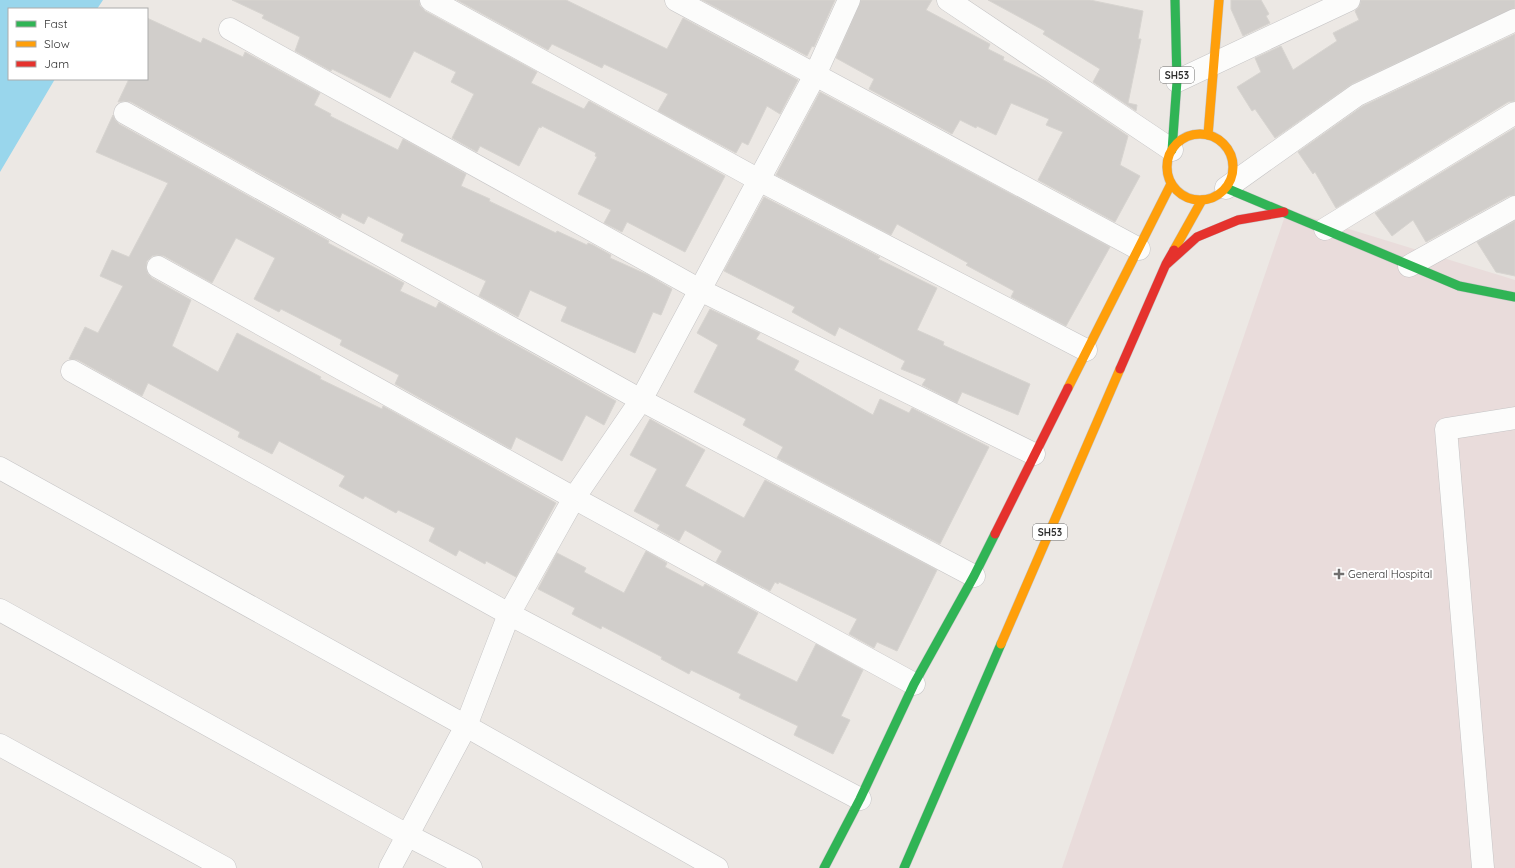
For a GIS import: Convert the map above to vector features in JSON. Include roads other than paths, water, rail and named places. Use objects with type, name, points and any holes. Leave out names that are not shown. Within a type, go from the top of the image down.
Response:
[{"type":"main road","name":"SH53","points":[[1172,150],[1177,81],[1175,0]]},
{"type":"main road","points":[[1208,135],[1219,0]]},
{"type":"main road","points":[[1196,134],[1208,135],[1218,139],[1226,146],[1231,156],[1233,167],[1231,178],[1226,188],[1218,195],[1202,200],[1187,198],[1178,192],[1171,184],[1167,173],[1167,162],[1172,150],[1186,137],[1196,134]]},
{"type":"main road","points":[[824,868],[860,799],[914,684],[974,576],[1086,350],[1171,184]]},
{"type":"main road","points":[[1226,188],[1459,286],[1515,297]]},
{"type":"main road","name":"SH53","points":[[904,868],[1166,264],[1202,200]]},
{"type":"main road","points":[[1166,264],[1197,237],[1238,220],[1284,212]]},
{"type":"street","points":[[430,0],[759,180],[1086,350]]},
{"type":"street","points":[[676,0],[1139,249]]},
{"type":"street","points":[[390,868],[466,726],[509,614],[574,498],[641,400],[815,75],[849,0]]},
{"type":"street","points":[[948,0],[1172,150]]},
{"type":"street","points":[[1177,81],[1349,0]]},
{"type":"street","points":[[1226,188],[1357,96],[1515,20]]},
{"type":"street","points":[[230,29],[700,290],[1034,454]]},
{"type":"street","points":[[125,113],[641,400],[974,576]]},
{"type":"street","points":[[1325,229],[1515,113]]},
{"type":"street","points":[[1410,266],[1515,207]]},
{"type":"street","points":[[158,267],[574,498],[914,684]]},
{"type":"street","points":[[72,371],[509,614],[860,799]]},
{"type":"street","points":[[1483,868],[1446,429],[1515,418]]},
{"type":"street","points":[[0,468],[466,726],[717,868]]},
{"type":"street","points":[[0,610],[407,835],[471,868]]},
{"type":"street","points":[[0,746],[225,868]]},
{"type":"water","points":[[0,0],[103,0],[98,8],[8,8],[8,80],[54,80],[0,172]]},
{"type":"place","name":"General Hospital","points":[[1339,574]]}]
